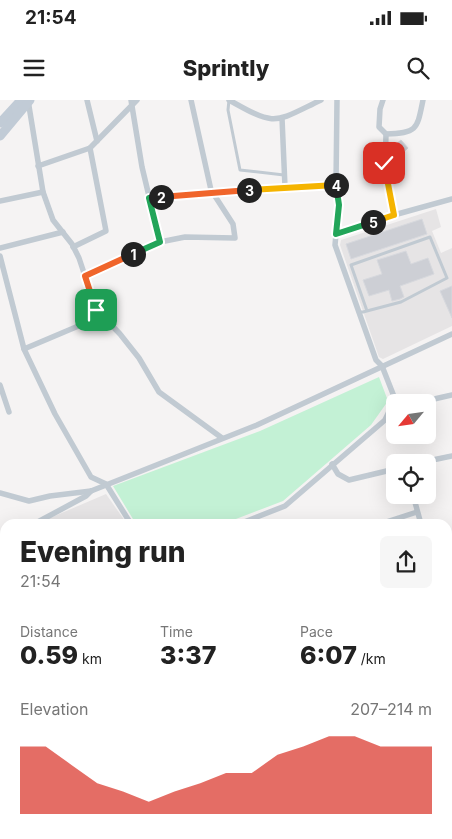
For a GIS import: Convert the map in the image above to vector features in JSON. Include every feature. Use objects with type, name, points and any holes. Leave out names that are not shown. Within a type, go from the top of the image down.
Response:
[{"type":"street","points":[[1,120],[27,100]]},
{"type":"street","points":[[0,136],[27,100]]},
{"type":"street","points":[[27,100],[43,192],[53,220],[73,246],[96,310],[120,334],[139,358],[159,392],[222,438]]},
{"type":"street","points":[[87,100],[97,141]]},
{"type":"street","points":[[85,276],[160,242],[185,237],[235,238],[233,224],[213,192],[192,100]]},
{"type":"street","points":[[229,100],[260,118],[271,120],[282,118],[321,100]]},
{"type":"street","points":[[337,100],[336,183],[339,205],[335,245],[376,360],[382,366],[393,394]]},
{"type":"street","points":[[383,100],[380,109],[379,127],[381,132],[386,134],[404,134],[414,129],[420,120],[423,100]]},
{"type":"street","points":[[38,166],[90,148],[134,102]]},
{"type":"street","points":[[134,102],[149,198],[160,242]]},
{"type":"street","points":[[282,118],[285,187]]},
{"type":"street","points":[[386,134],[384,163],[394,215]]},
{"type":"street","points":[[73,246],[106,231],[90,148]]},
{"type":"street","points":[[149,198],[336,183]]},
{"type":"street","points":[[0,201],[43,192]]},
{"type":"street","points":[[336,234],[452,199]]},
{"type":"street","points":[[0,248],[62,232]]},
{"type":"street","points":[[0,256],[24,349],[55,414],[91,477],[106,484],[128,519]]},
{"type":"street","points":[[24,349],[102,316]]},
{"type":"street","points":[[0,493],[29,501],[50,496],[91,491],[257,424],[452,334]]},
{"type":"street","points":[[0,385],[9,412]]},
{"type":"street","points":[[436,399],[452,395]]},
{"type":"street","points":[[252,519],[285,506],[386,419]]},
{"type":"street","points":[[436,459],[452,456]]},
{"type":"street","points":[[332,464],[338,474],[349,480],[386,471]]},
{"type":"street","points":[[42,519],[86,496],[91,491]]},
{"type":"street","points":[[415,504],[419,519]]},
{"type":"street","points":[[395,519],[417,512]]},
{"type":"lane","points":[[229,100],[228,110],[240,170],[285,175]]},
{"type":"lane","points":[[359,312],[368,311],[401,302],[447,278],[430,237],[351,265],[368,311]]},
{"type":"shaded area","points":[[436,209],[441,227],[432,231],[441,253],[452,248],[452,326],[383,359],[379,357],[340,245],[341,240]]},
{"type":"shaded area","points":[[106,494],[124,519],[49,519]]},
{"type":"green space","points":[[379,377],[386,396],[386,404],[371,425],[283,501],[236,519],[133,519],[113,486],[260,431]]},
{"type":"building","points":[[401,140],[408,148],[397,158],[390,149]]},
{"type":"building","points":[[422,219],[427,234],[351,259],[346,244]]},
{"type":"building","points":[[406,251],[411,264],[428,258],[434,274],[400,286],[404,297],[400,299],[392,301],[389,290],[369,296],[363,280],[382,274],[377,260]]},
{"type":"building","points":[[452,286],[452,318],[440,291]]},
{"type":"route","points":[[96,310],[85,276],[160,242],[149,198],[336,183],[339,205],[336,234],[394,215],[384,163]]}]
